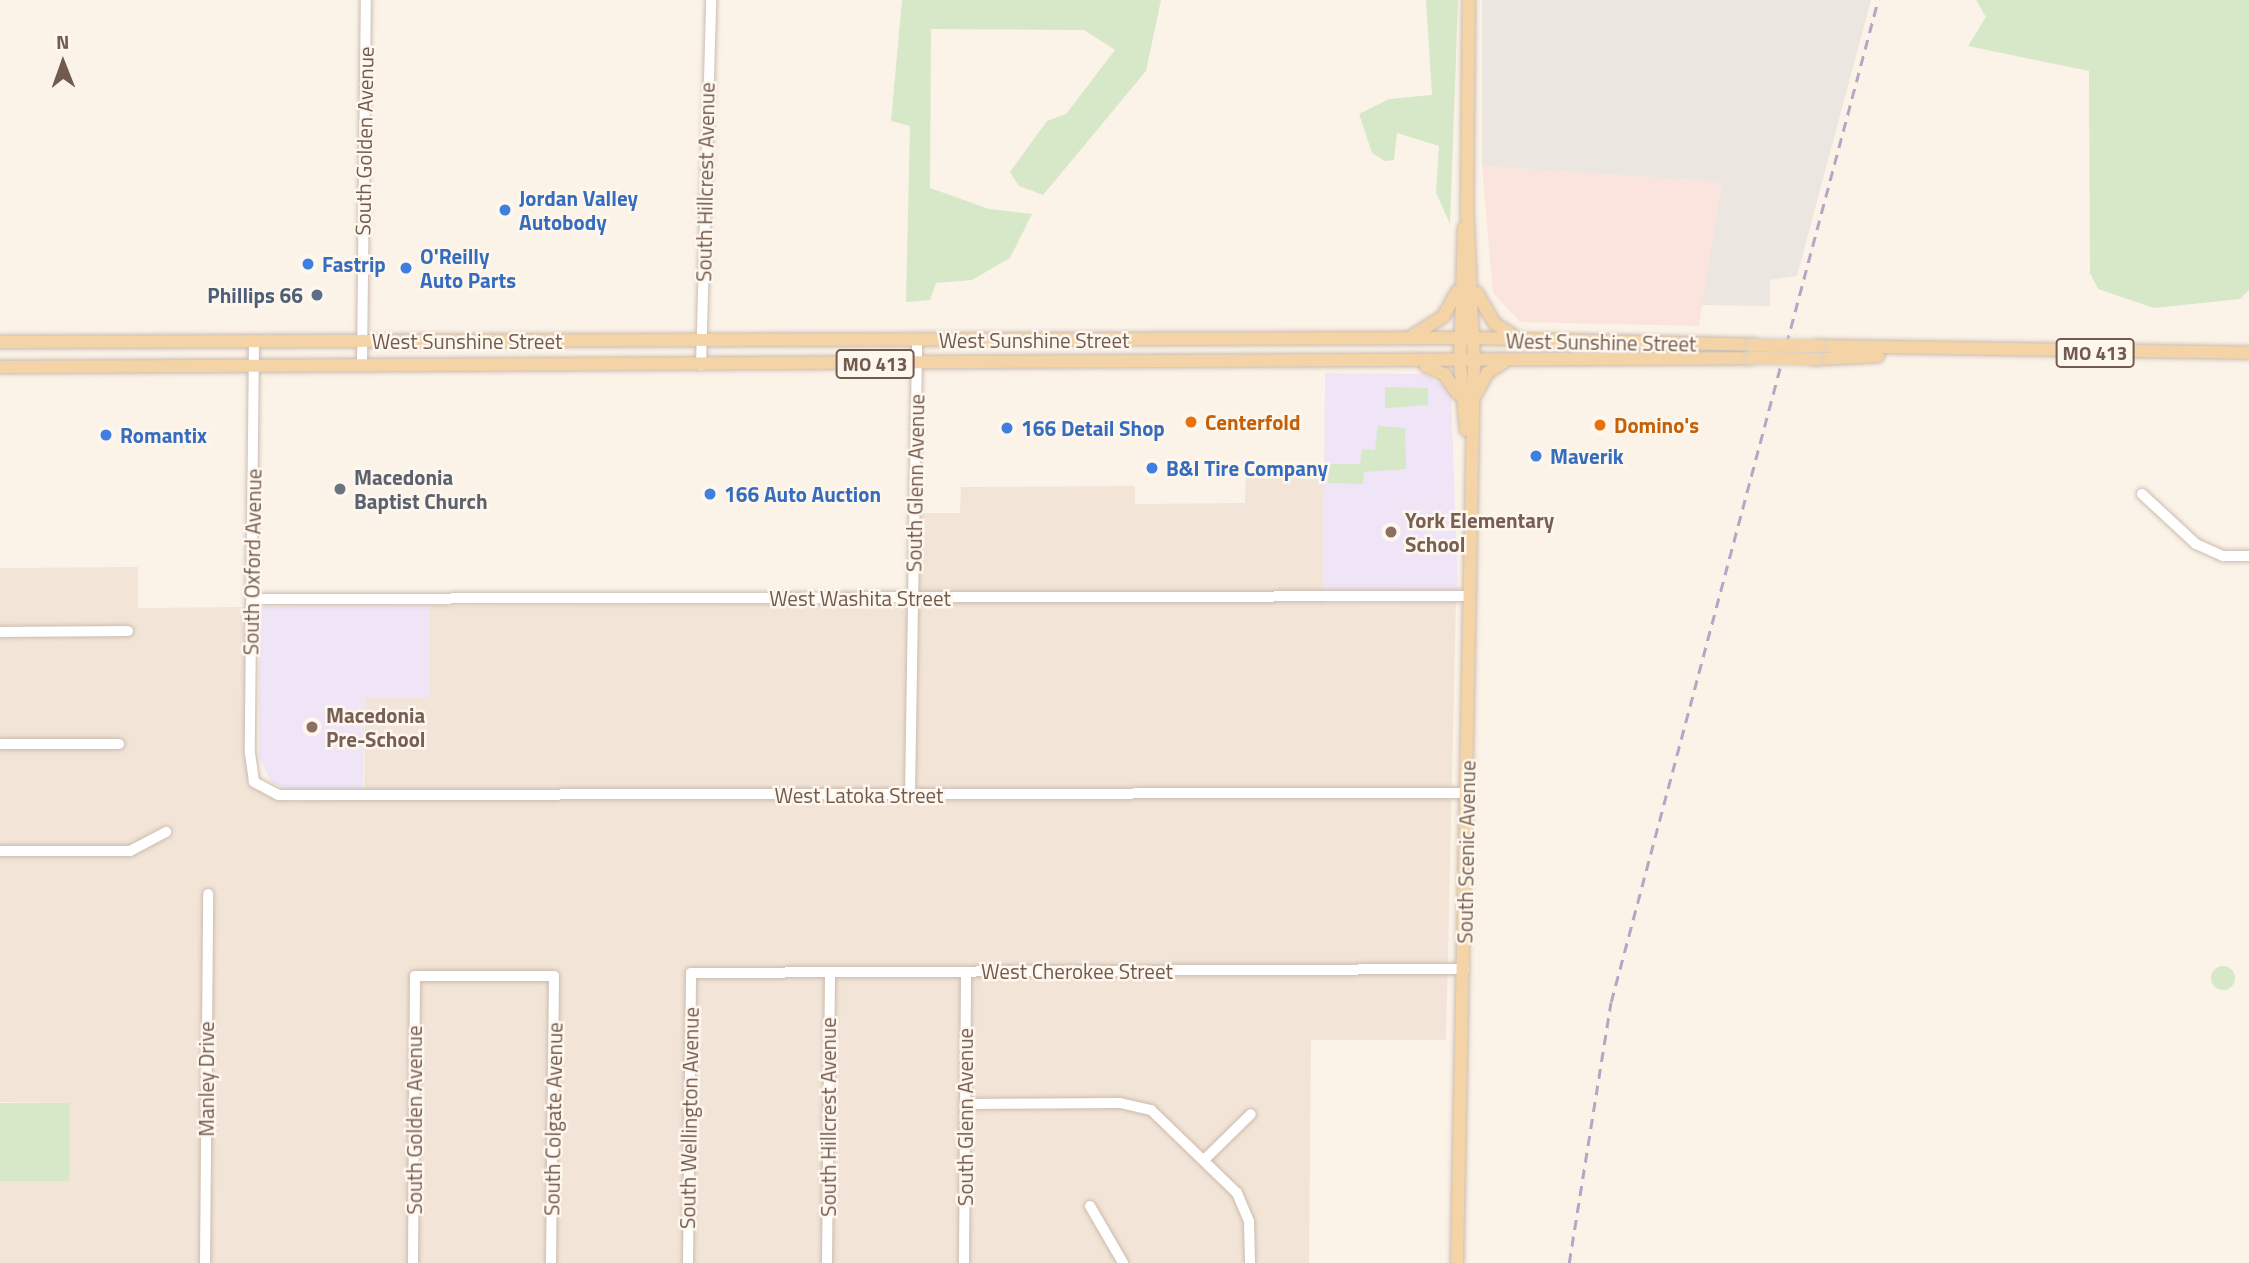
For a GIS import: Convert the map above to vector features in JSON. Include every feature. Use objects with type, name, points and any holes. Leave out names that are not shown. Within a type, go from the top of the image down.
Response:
[{"type":"main road","name":"South Scenic Avenue","points":[[1457,1263],[1469,596],[1469,440],[1467,401],[1460,363],[1460,339],[1467,282],[1469,0]]},
{"type":"main road","name":"South Scenic Avenue","points":[[1467,282],[1474,338],[1474,363],[1467,401]]},
{"type":"main road","points":[[1400,339],[1443,317],[1467,282],[1494,323],[1520,340]]},
{"type":"main road","name":"West Sunshine Street","points":[[0,342],[1474,338],[1752,352]]},
{"type":"main road","name":"West Sunshine Street","points":[[0,367],[1474,363],[1752,352],[2249,353]]},
{"type":"main road","points":[[1415,363],[1444,374],[1467,401],[1491,369],[1509,361]]},
{"type":"street","name":"South Golden Avenue","points":[[362,366],[366,0]]},
{"type":"street","name":"South Hillcrest Avenue","points":[[701,365],[711,0]]},
{"type":"street","name":"South Glenn Avenue","points":[[910,795],[917,340]]},
{"type":"street","name":"South Oxford Avenue","points":[[254,341],[251,599],[254,782]]},
{"type":"street","points":[[2143,494],[2196,544],[2223,555],[2249,556]]},
{"type":"street","name":"West Washita Street","points":[[251,599],[1469,596]]},
{"type":"street","points":[[0,632],[128,631]]},
{"type":"street","points":[[0,744],[119,744]]},
{"type":"street","name":"West Latoka Street","points":[[254,782],[278,795],[1467,793]]},
{"type":"street","points":[[0,851],[130,851],[166,832]]},
{"type":"street","name":"Manley Drive","points":[[205,1263],[208,894]]},
{"type":"street","name":"West Cherokee Street","points":[[691,973],[1464,969]]},
{"type":"street","name":"South Hillcrest Avenue","points":[[827,1263],[830,972]]},
{"type":"street","name":"South Glenn Avenue","points":[[964,1263],[966,972]]},
{"type":"street","name":"South Wellington Avenue","points":[[688,1263],[691,973]]},
{"type":"street","name":"South Golden Avenue","points":[[413,1263],[415,976]]},
{"type":"street","name":"South Colgate Avenue","points":[[415,976],[554,976],[551,1263]]},
{"type":"street","points":[[965,1104],[1136,1104],[1164,1119],[1205,1159],[1244,1206],[1250,1263]]},
{"type":"street","points":[[1205,1159],[1251,1114]]},
{"type":"street","points":[[1090,1206],[1123,1263]]},
{"type":"shaded area","points":[[1482,0],[1871,0],[1797,276],[1770,280],[1770,306],[1702,305],[1722,182],[1482,166]]},
{"type":"shaded area","points":[[1482,166],[1722,182],[1699,326],[1520,322],[1493,293]]},
{"type":"shaded area","name":"York Elementary School","points":[[1325,373],[1424,374],[1451,390],[1458,590],[1323,592]]},
{"type":"shaded area","points":[[1246,473],[1324,473],[1323,603],[1456,602],[1446,1040],[1311,1040],[1309,1263],[0,1263],[0,1181],[69,1181],[69,1103],[0,1102],[0,568],[138,567],[138,608],[245,607],[247,761],[253,787],[289,802],[364,799],[365,698],[430,697],[429,606],[919,603],[920,513],[960,513],[961,487],[1135,486],[1135,504],[1245,503]]},
{"type":"shaded area","name":"Macedonia Pre-School","points":[[429,606],[430,697],[365,698],[363,790],[288,790],[271,782],[259,757],[259,607]]},
{"type":"green space","points":[[902,0],[1161,0],[1146,71],[1043,195],[1019,186],[1010,172],[1047,121],[1066,114],[1115,50],[1084,30],[931,29],[930,188],[989,209],[1032,214],[1010,258],[972,280],[936,283],[930,300],[906,302],[910,126],[891,121]]},
{"type":"green space","points":[[1426,0],[1458,0],[1450,224],[1436,193],[1439,146],[1397,133],[1394,160],[1385,161],[1372,153],[1359,114],[1389,99],[1432,95]]},
{"type":"green space","points":[[1976,0],[2249,0],[2249,290],[2240,299],[2154,308],[2098,289],[2090,273],[2089,71],[1968,46],[1986,17]]},
{"type":"green space","points":[[1385,387],[1428,388],[1428,405],[1385,408]]},
{"type":"green space","points":[[1378,426],[1405,428],[1406,469],[1364,472],[1363,484],[1328,483],[1329,464],[1360,464],[1362,449],[1375,450]]},
{"type":"green space","points":[[2223,966],[2232,969],[2235,978],[2232,987],[2223,990],[2214,987],[2211,978],[2214,969]]},
{"type":"green space","points":[[0,1103],[69,1103],[69,1181],[0,1181]]},
{"type":"railway","points":[[1569,1263],[1611,1002],[1878,0]]},
{"type":"place","name":"Jordan Valley Autobody","points":[[505,210]]},
{"type":"place","name":"Fastrip","points":[[308,264]]},
{"type":"place","name":"O'Reilly Auto Parts","points":[[406,268]]},
{"type":"place","name":"Phillips 66","points":[[317,295]]},
{"type":"place","name":"Centerfold","points":[[1191,422]]},
{"type":"place","name":"Domino's","points":[[1600,425]]},
{"type":"place","name":"166 Detail Shop","points":[[1007,428]]},
{"type":"place","name":"Romantix","points":[[106,435]]},
{"type":"place","name":"Maverik","points":[[1536,456]]},
{"type":"place","name":"B&I Tire Company","points":[[1152,468]]},
{"type":"place","name":"Macedonia Baptist Church","points":[[340,489]]},
{"type":"place","name":"166 Auto Auction","points":[[710,494]]},
{"type":"place","name":"York Elementary School","points":[[1391,532]]},
{"type":"place","name":"Macedonia Pre-School","points":[[312,727]]}]
